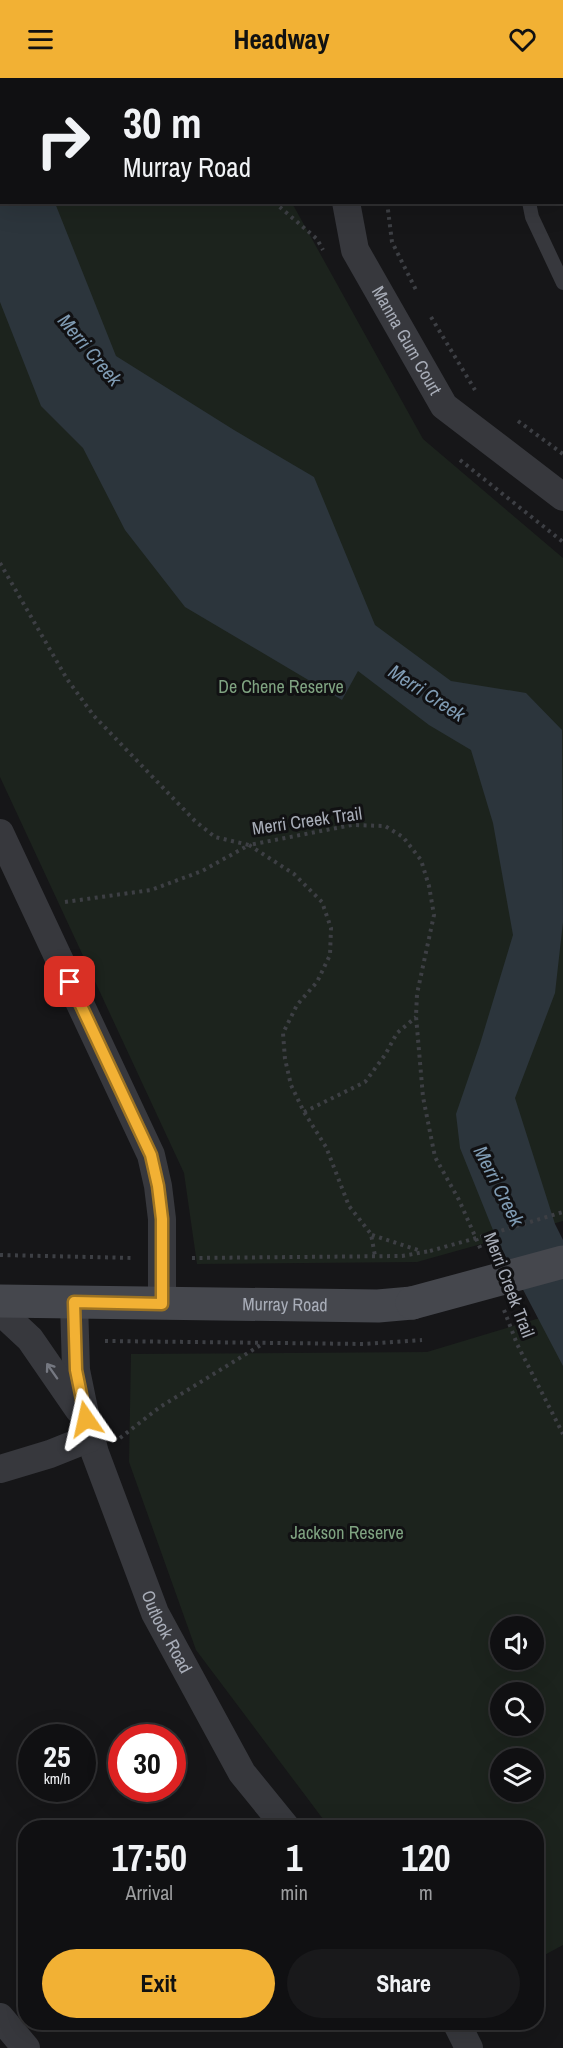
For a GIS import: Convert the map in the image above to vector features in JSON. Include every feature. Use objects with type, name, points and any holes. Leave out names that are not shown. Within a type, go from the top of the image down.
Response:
[{"type":"main road","name":"Murray Road","points":[[0,1301],[378,1306],[412,1303],[563,1262]]},
{"type":"street","name":"Manna Gum Court","points":[[346,204],[356,250],[444,406],[563,497]]},
{"type":"street","points":[[0,832],[151,1155],[162,1219],[162,1304]]},
{"type":"street","name":"Outlook Road","points":[[74,1302],[76,1370],[90,1437],[155,1612],[242,1773],[280,1820]]},
{"type":"street","name":"Outlook Road","points":[[0,1311],[30,1339],[90,1437]]},
{"type":"street","points":[[0,1469],[50,1454],[90,1437]]},
{"type":"street","points":[[0,2017],[26,2048]]},
{"type":"street","points":[[460,2030],[469,2048]]},
{"type":"lane","points":[[529,204],[532,217],[563,283]]},
{"type":"path","points":[[387,204],[392,242],[421,300]]},
{"type":"path","points":[[427,310],[475,390],[484,396]]},
{"type":"path","points":[[510,416],[563,454]]},
{"type":"path","name":"Merri Creek Trail","points":[[0,563],[67,678],[94,716],[195,821],[215,837],[249,845],[352,825],[385,826],[403,837],[421,860],[429,886],[434,915],[417,994],[416,1016],[423,1097],[435,1157],[459,1200],[485,1261]]},
{"type":"path","points":[[34,906],[152,890],[202,871],[249,845],[294,874],[322,902],[331,928],[330,955],[317,982],[297,1005],[283,1033],[291,1086],[326,1147],[349,1206],[371,1234],[375,1256],[402,1256],[430,1251],[563,1212]]},
{"type":"path","points":[[304,1112],[365,1082],[386,1055],[397,1033],[416,1016]]},
{"type":"path","points":[[371,1234],[417,1251],[430,1251]]},
{"type":"path","name":"Merri Creek Trail","points":[[501,1302],[517,1344],[563,1434]]},
{"type":"path","points":[[75,1340],[365,1344],[422,1340]]},
{"type":"path","points":[[90,1437],[116,1441],[159,1407],[265,1343]]},
{"type":"green space","name":"De Chene Reserve","points":[[0,204],[293,204],[423,439],[563,558],[563,1221],[417,1262],[197,1264],[184,1173],[0,777]]},
{"type":"green space","name":"Jackson Reserve","points":[[563,1311],[563,1945],[544,1955],[544,1820],[324,1820],[196,1650],[129,1462],[131,1354],[427,1352]]},
{"type":"water","name":"Merri Creek","points":[[0,204],[55,204],[116,356],[314,477],[375,625],[451,681],[526,693],[562,730],[563,922],[555,993],[515,1098],[555,1224],[563,1240],[563,1366],[497,1240],[460,1148],[456,1114],[513,935],[493,823],[471,750],[429,725],[358,671],[342,700],[185,607],[125,530],[83,448],[41,406],[0,302]]},
{"type":"route","points":[[70,982],[151,1155],[162,1219],[162,1304],[74,1302],[76,1370],[86,1419]]}]
